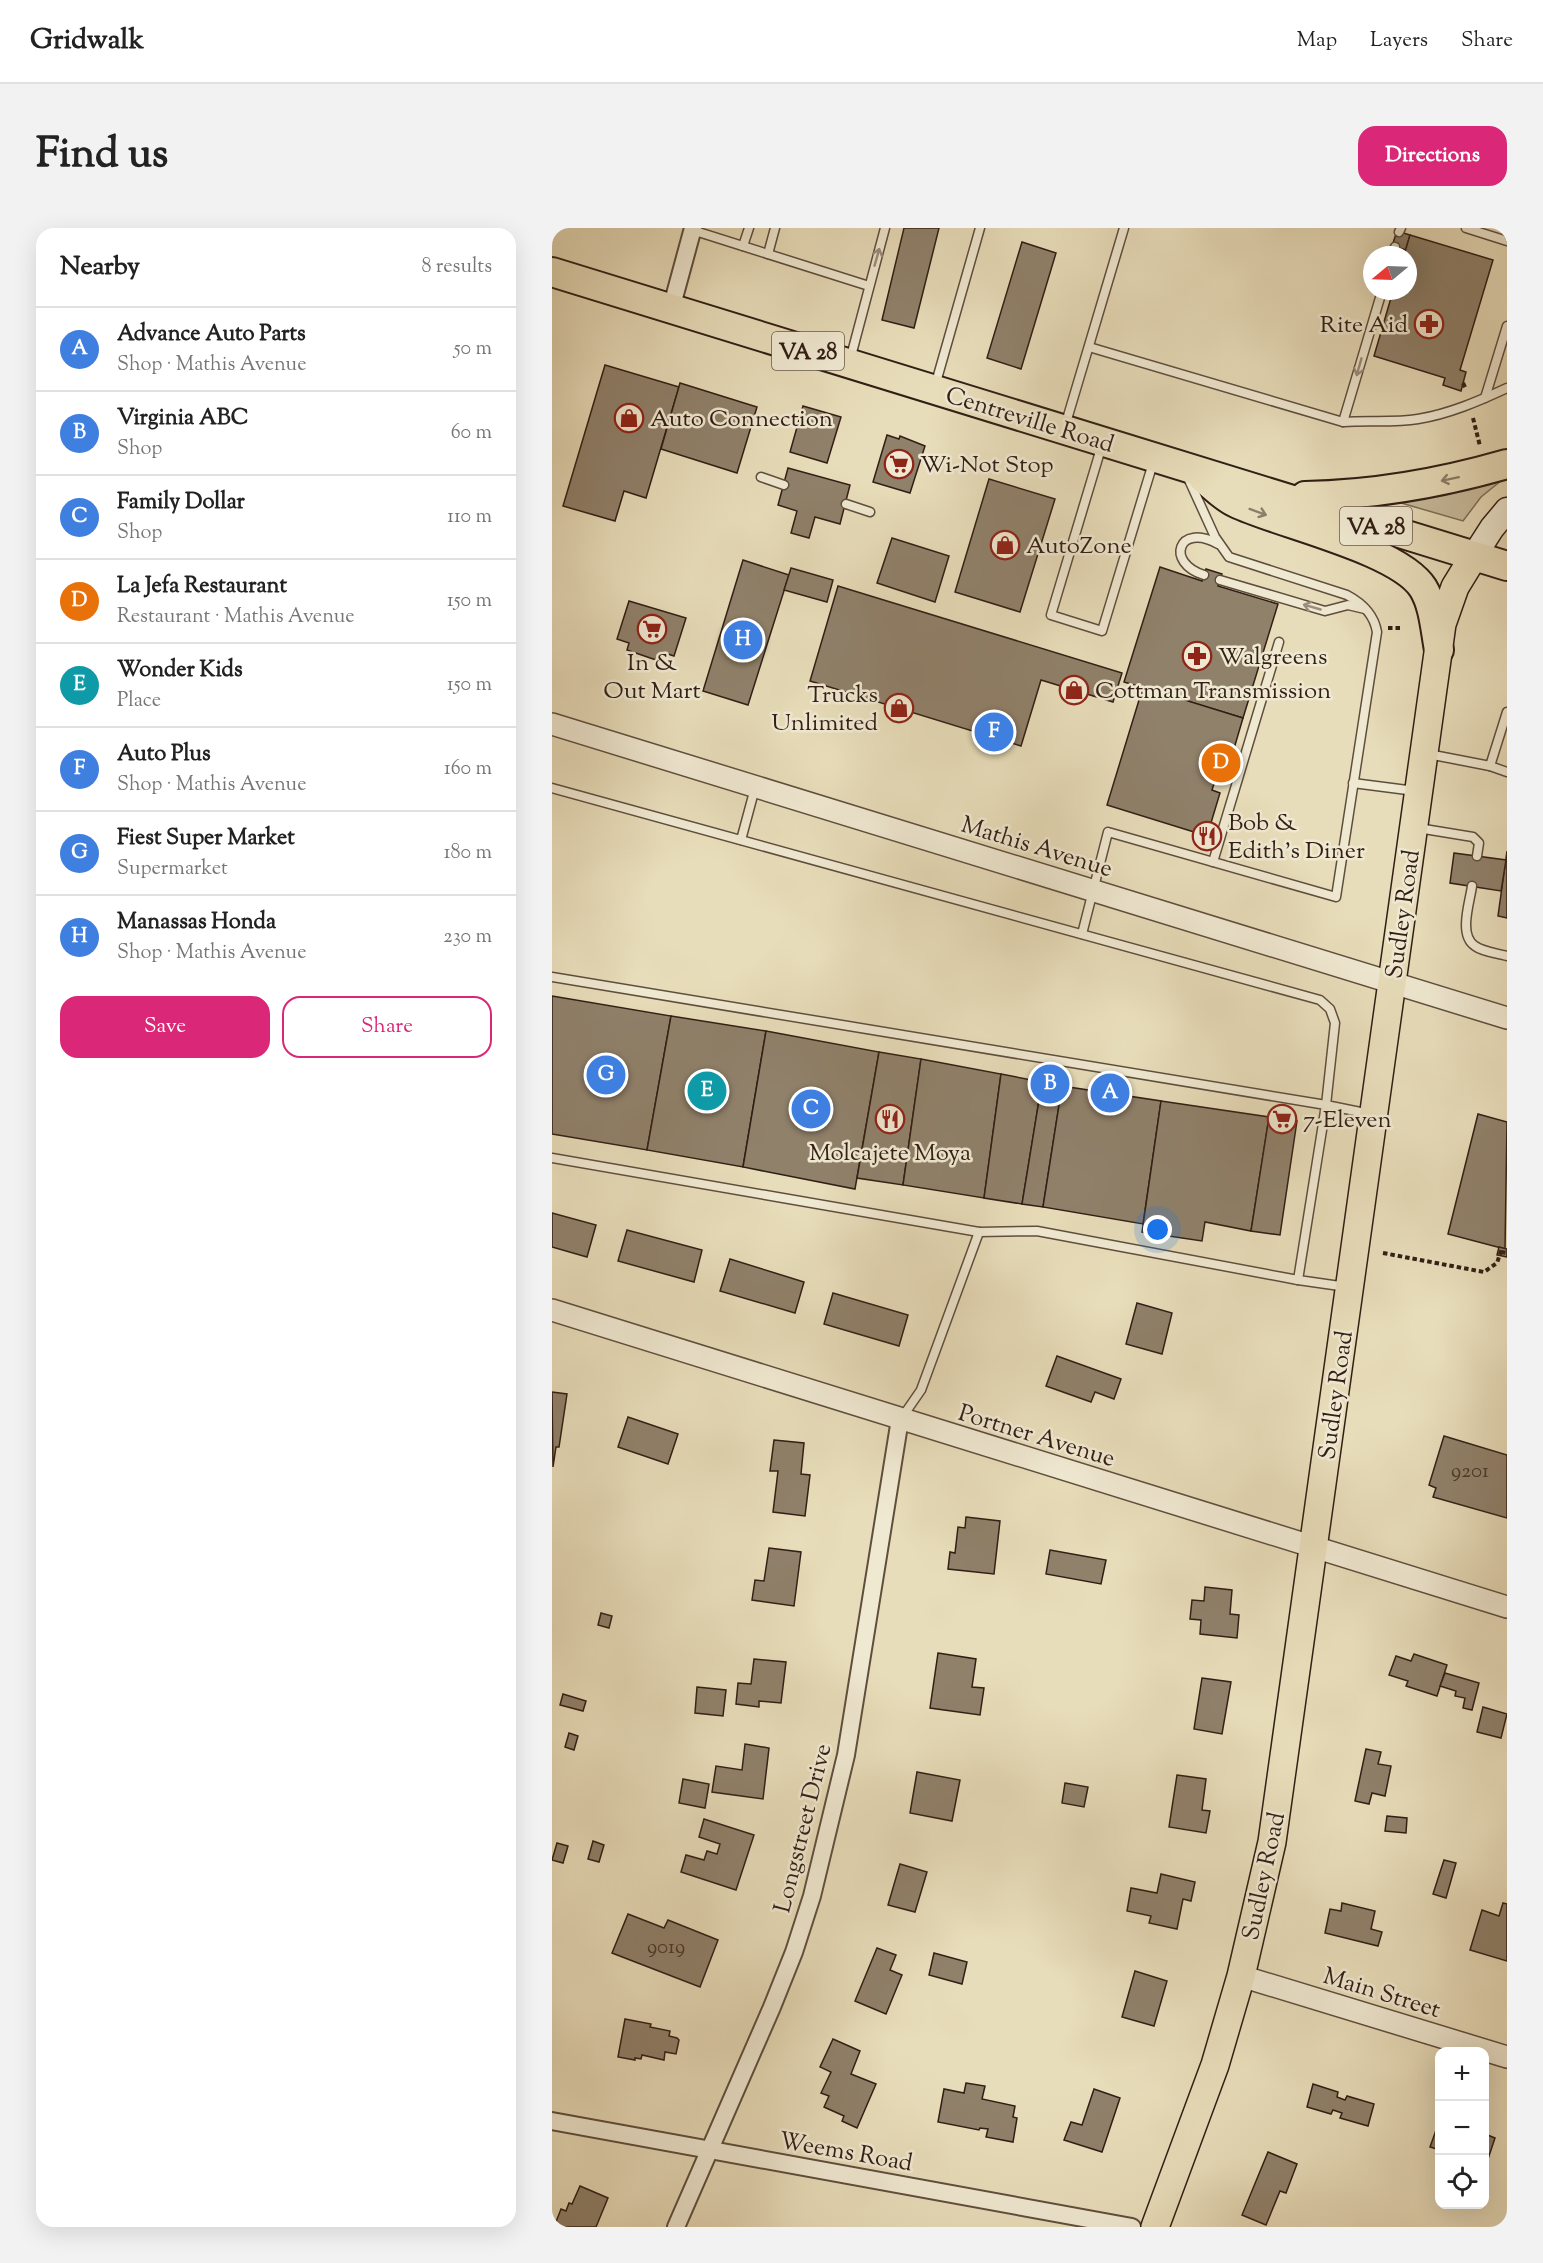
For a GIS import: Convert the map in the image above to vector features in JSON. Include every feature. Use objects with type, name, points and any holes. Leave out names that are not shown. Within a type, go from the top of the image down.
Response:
[{"type":"highway","name":"Centreville Road","points":[[552,272],[1507,566]]},
{"type":"highway","points":[[1279,496],[1365,493],[1414,486],[1455,478],[1495,460]]},
{"type":"highway","points":[[1172,463],[1233,503],[1383,557],[1406,570],[1419,583],[1428,598],[1439,650]]},
{"type":"main road","points":[[1474,556],[1507,510]]},
{"type":"main road","name":"Sudley Road","points":[[1155,2227],[1215,2065],[1241,1976],[1272,1842],[1442,624],[1455,587],[1474,556]]},
{"type":"street","points":[[671,309],[692,229]]},
{"type":"street","name":"Mathis Avenue","points":[[552,724],[1507,1017]]},
{"type":"street","name":"Portner Avenue","points":[[552,1310],[1507,1606]]},
{"type":"street","name":"Longstreet Drive","points":[[676,2227],[772,2007],[794,1952],[812,1896],[846,1755],[900,1419]]},
{"type":"street","name":"Main Street","points":[[1241,1976],[1507,2058]]},
{"type":"street","name":"Weems Road","points":[[552,2121],[1132,2227]]},
{"type":"lane","points":[[743,246],[748,228]]},
{"type":"lane","points":[[768,254],[775,228]]},
{"type":"lane","points":[[849,363],[885,228]]},
{"type":"lane","points":[[934,390],[980,228]]},
{"type":"lane","points":[[1064,430],[1124,228]]},
{"type":"lane","points":[[1466,228],[1507,241]]},
{"type":"lane","points":[[692,229],[869,286]]},
{"type":"lane","points":[[1343,422],[1379,300]]},
{"type":"lane","points":[[1485,398],[1507,326]]},
{"type":"lane","points":[[1089,347],[1343,422],[1376,423],[1418,419],[1450,412],[1507,388]]},
{"type":"lane","points":[[1082,934],[1108,832],[1336,897],[1377,632],[1368,611],[1359,602],[1341,592],[1229,557],[1220,545],[1189,478],[1172,463],[1102,631],[1051,615],[1103,441]]},
{"type":"lane","points":[[761,477],[784,484]]},
{"type":"lane","points":[[846,504],[870,512]]},
{"type":"lane","points":[[1204,575],[1184,565],[1181,559],[1183,546],[1191,537],[1197,536],[1220,545]]},
{"type":"lane","points":[[1220,580],[1325,611],[1348,605],[1368,611]]},
{"type":"lane","points":[[1214,862],[1279,642]]},
{"type":"lane","points":[[1490,766],[1507,712]]},
{"type":"lane","points":[[1424,753],[1490,766],[1507,772]]},
{"type":"lane","points":[[1353,783],[1419,792]]},
{"type":"lane","points":[[741,840],[755,786]]},
{"type":"lane","points":[[552,788],[1320,1000],[1330,1009],[1335,1023],[1326,1106],[1298,1280]]},
{"type":"lane","points":[[1414,827],[1473,837],[1479,843],[1477,856]]},
{"type":"lane","points":[[1472,886],[1467,922],[1468,936],[1476,947],[1507,956]]},
{"type":"lane","points":[[552,977],[1374,1115]]},
{"type":"lane","points":[[552,1158],[979,1233],[1037,1231],[1350,1288]]},
{"type":"lane","points":[[900,1419],[921,1390],[979,1233]]},
{"type":"path","points":[[1463,383],[1466,389]]},
{"type":"path","points":[[1472,413],[1495,460]]},
{"type":"path","points":[[1383,1253],[1482,1272],[1495,1265],[1501,1250],[1507,1253]]},
{"type":"shaded area","points":[[1502,480],[1481,497],[1463,521],[1384,498]]},
{"type":"building","points":[[904,228],[939,228],[914,328],[882,320]]},
{"type":"building","points":[[1397,231],[1410,235],[1407,246],[1392,246]]},
{"type":"building","name":"Rite Aid","points":[[1410,235],[1493,260],[1460,370],[1466,372],[1461,391],[1443,385],[1445,378],[1374,356],[1390,300],[1417,300],[1417,246],[1407,246]]},
{"type":"building","points":[[1022,242],[1056,253],[1021,369],[987,358]]},
{"type":"building","name":"Auto Connection","points":[[605,365],[679,387],[646,498],[624,491],[615,521],[563,506]]},
{"type":"building","points":[[680,383],[757,407],[737,473],[661,449]]},
{"type":"building","points":[[803,406],[841,417],[827,463],[790,452]]},
{"type":"building","name":"Wi-Not Stop","points":[[887,435],[899,439],[900,436],[925,446],[910,493],[873,482]]},
{"type":"building","points":[[788,468],[850,485],[840,524],[815,517],[809,538],[791,533],[797,511],[778,505]]},
{"type":"building","name":"AutoZone","points":[[989,479],[1055,499],[1020,612],[955,592]]},
{"type":"building","points":[[892,538],[949,556],[935,602],[877,583]]},
{"type":"building","points":[[743,560],[789,575],[748,705],[703,691]]},
{"type":"building","name":"Walgreens","points":[[1160,567],[1202,581],[1206,569],[1222,574],[1218,586],[1278,604],[1243,718],[1124,682]]},
{"type":"building","points":[[791,568],[833,580],[827,602],[784,590]]},
{"type":"building","points":[[838,586],[1122,673],[1113,702],[1041,680],[1021,746],[810,681]]},
{"type":"building","name":"In & Out Mart","points":[[629,601],[686,618],[674,656],[662,652],[659,661],[627,650],[629,643],[617,639]]},
{"type":"building","points":[[1143,687],[1243,718],[1233,752],[1225,749],[1212,790],[1220,793],[1207,836],[1107,805]]},
{"type":"building","points":[[1507,851],[1507,918],[1498,916]]},
{"type":"building","points":[[1454,853],[1506,860],[1501,891],[1450,883]]},
{"type":"building","points":[[552,996],[671,1016],[647,1150],[552,1134]]},
{"type":"building","points":[[671,1016],[766,1031],[743,1167],[647,1150]]},
{"type":"building","points":[[766,1031],[879,1052],[855,1189],[743,1167]]},
{"type":"building","name":"Molcajete Moya","points":[[879,1052],[921,1059],[903,1185],[857,1178]]},
{"type":"building","points":[[921,1059],[1001,1074],[984,1198],[903,1185]]},
{"type":"building","points":[[1001,1074],[1042,1082],[1022,1204],[984,1198]]},
{"type":"building","points":[[1042,1082],[1062,1086],[1043,1207],[1022,1204]]},
{"type":"building","points":[[1062,1086],[1161,1101],[1143,1224],[1043,1207]]},
{"type":"building","points":[[1161,1101],[1269,1117],[1251,1231],[1205,1222],[1202,1241],[1142,1232]]},
{"type":"building","points":[[1478,1114],[1507,1122],[1505,1249],[1448,1234]]},
{"type":"building","points":[[1269,1117],[1297,1121],[1280,1235],[1251,1231]]},
{"type":"building","points":[[552,1213],[596,1225],[587,1257],[552,1247]]},
{"type":"building","points":[[627,1230],[702,1250],[694,1282],[618,1261]]},
{"type":"building","points":[[1499,1247],[1507,1249],[1507,1257],[1497,1255]]},
{"type":"building","points":[[730,1259],[804,1282],[795,1313],[720,1291]]},
{"type":"building","points":[[833,1293],[908,1315],[899,1346],[824,1324]]},
{"type":"building","points":[[1137,1303],[1172,1313],[1162,1354],[1126,1344]]},
{"type":"building","points":[[1057,1356],[1121,1379],[1114,1399],[1095,1392],[1091,1402],[1046,1386]]},
{"type":"building","points":[[552,1392],[567,1394],[559,1447],[556,1447],[553,1467]]},
{"type":"building","points":[[628,1417],[678,1434],[668,1464],[618,1447]]},
{"type":"building","points":[[1444,1436],[1507,1455],[1507,1518],[1433,1497],[1436,1488],[1429,1485]]},
{"type":"building","points":[[774,1440],[804,1443],[801,1474],[810,1475],[805,1516],[773,1512],[778,1471],[770,1471]]},
{"type":"building","points":[[966,1517],[1000,1521],[994,1574],[948,1569],[950,1552],[955,1553],[958,1527],[965,1528]]},
{"type":"building","points":[[769,1548],[801,1552],[794,1606],[752,1600],[755,1580],[764,1581]]},
{"type":"building","points":[[1050,1550],[1106,1560],[1101,1584],[1046,1574]]},
{"type":"building","points":[[1205,1587],[1232,1590],[1230,1614],[1239,1615],[1237,1638],[1200,1634],[1201,1620],[1190,1619],[1192,1600],[1204,1601]]},
{"type":"building","points":[[601,1613],[612,1616],[609,1628],[598,1625]]},
{"type":"building","points":[[938,1653],[976,1659],[972,1687],[984,1688],[980,1715],[930,1708]]},
{"type":"building","points":[[1414,1654],[1447,1665],[1437,1696],[1406,1686],[1408,1681],[1389,1675],[1396,1656],[1411,1661]]},
{"type":"building","points":[[754,1659],[786,1662],[781,1703],[759,1701],[759,1707],[736,1704],[738,1683],[751,1684]]},
{"type":"building","points":[[1445,1673],[1479,1683],[1472,1710],[1463,1708],[1465,1698],[1455,1696],[1456,1691],[1440,1686]]},
{"type":"building","points":[[1202,1678],[1231,1682],[1222,1734],[1194,1729]]},
{"type":"building","points":[[697,1687],[726,1690],[723,1716],[695,1713]]},
{"type":"building","points":[[563,1694],[586,1701],[583,1711],[560,1705]]},
{"type":"building","points":[[1483,1707],[1507,1714],[1501,1738],[1477,1732]]},
{"type":"building","points":[[569,1733],[578,1736],[574,1750],[565,1747]]},
{"type":"building","points":[[745,1744],[769,1748],[763,1799],[712,1792],[716,1766],[742,1770]]},
{"type":"building","points":[[1366,1749],[1381,1752],[1378,1764],[1391,1766],[1385,1796],[1372,1793],[1369,1804],[1355,1801]]},
{"type":"building","points":[[917,1772],[960,1780],[952,1821],[910,1813]]},
{"type":"building","points":[[1177,1775],[1206,1779],[1202,1810],[1210,1811],[1206,1833],[1169,1827]]},
{"type":"building","points":[[683,1779],[709,1784],[705,1808],[679,1803]]},
{"type":"building","points":[[1065,1783],[1088,1787],[1084,1807],[1062,1803]]},
{"type":"building","points":[[1387,1816],[1407,1818],[1406,1833],[1385,1831]]},
{"type":"building","points":[[704,1819],[754,1835],[736,1890],[681,1872],[686,1855],[704,1860],[707,1851],[717,1854],[720,1844],[699,1837]]},
{"type":"building","points":[[593,1841],[604,1845],[599,1862],[588,1859]]},
{"type":"building","points":[[557,1843],[568,1846],[563,1863],[552,1860]]},
{"type":"building","points":[[1444,1860],[1456,1863],[1446,1898],[1433,1894]]},
{"type":"building","points":[[900,1864],[927,1872],[915,1912],[888,1905]]},
{"type":"building","points":[[1161,1874],[1195,1882],[1191,1901],[1183,1899],[1177,1929],[1149,1923],[1151,1916],[1127,1911],[1131,1888],[1157,1893]]},
{"type":"building","points":[[1342,1903],[1375,1911],[1371,1929],[1382,1932],[1378,1946],[1325,1933],[1330,1909],[1341,1911]]},
{"type":"building","points":[[1503,1903],[1507,1904],[1507,1961],[1470,1950],[1482,1910],[1499,1916]]},
{"type":"building","points":[[628,1914],[664,1928],[668,1920],[718,1940],[700,1987],[612,1953]]},
{"type":"building","points":[[877,1948],[896,1955],[890,1970],[902,1975],[886,2014],[855,2001]]},
{"type":"building","points":[[934,1953],[967,1962],[962,1984],[929,1975]]},
{"type":"building","points":[[1135,1971],[1167,1981],[1154,2026],[1122,2017]]},
{"type":"building","points":[[625,2019],[651,2024],[650,2027],[670,2031],[669,2036],[679,2040],[676,2054],[665,2052],[664,2060],[642,2055],[641,2059],[635,2058],[635,2060],[618,2057]]},
{"type":"building","points":[[833,2039],[860,2051],[851,2074],[876,2084],[857,2128],[842,2121],[844,2116],[824,2107],[829,2096],[821,2093],[831,2072],[820,2067]]},
{"type":"building","points":[[966,2083],[985,2086],[982,2099],[1015,2106],[1013,2117],[1017,2118],[1013,2142],[986,2137],[988,2129],[980,2128],[979,2130],[938,2122],[944,2089],[964,2093]]},
{"type":"building","points":[[1313,2084],[1338,2092],[1337,2097],[1345,2100],[1347,2096],[1374,2104],[1368,2126],[1340,2118],[1342,2113],[1333,2110],[1331,2114],[1307,2107]]},
{"type":"building","points":[[1094,2089],[1120,2098],[1102,2152],[1064,2140],[1071,2122],[1082,2125]]},
{"type":"building","points":[[1435,2133],[1435,2148],[1430,2147]]},
{"type":"building","points":[[1489,2136],[1495,2138],[1489,2156]]},
{"type":"building","points":[[1268,2152],[1297,2164],[1286,2193],[1280,2191],[1266,2225],[1242,2215]]},
{"type":"building","points":[[580,2186],[608,2198],[596,2227],[554,2227],[561,2209],[566,2211],[569,2203],[572,2204]]},
{"type":"place","name":"Rite Aid","points":[[1429,324]]},
{"type":"place","name":"Auto Connection","points":[[629,418]]},
{"type":"place","name":"Wi-Not Stop","points":[[899,464]]},
{"type":"place","name":"AutoZone","points":[[1005,545]]},
{"type":"place","name":"In & Out Mart","points":[[652,629]]},
{"type":"place","name":"Manassas Honda","points":[[743,640]]},
{"type":"place","name":"Walgreens","points":[[1197,656]]},
{"type":"place","name":"Cottman Transmission","points":[[1074,690]]},
{"type":"place","name":"Trucks Unlimited","points":[[899,708]]},
{"type":"place","name":"Auto Plus","points":[[994,732]]},
{"type":"place","name":"La Jefa Restaurant","points":[[1221,763]]},
{"type":"place","name":"Bob & Edith's Diner","points":[[1207,836]]},
{"type":"place","name":"Fiest Super Market","points":[[606,1075]]},
{"type":"place","name":"Virginia ABC","points":[[1050,1084]]},
{"type":"place","name":"Wonder Kids","points":[[707,1091]]},
{"type":"place","name":"Advance Auto Parts","points":[[1110,1093]]},
{"type":"place","name":"Family Dollar","points":[[811,1109]]},
{"type":"place","name":"Molcajete Moya","points":[[890,1119]]},
{"type":"place","name":"7-Eleven","points":[[1282,1119]]}]
